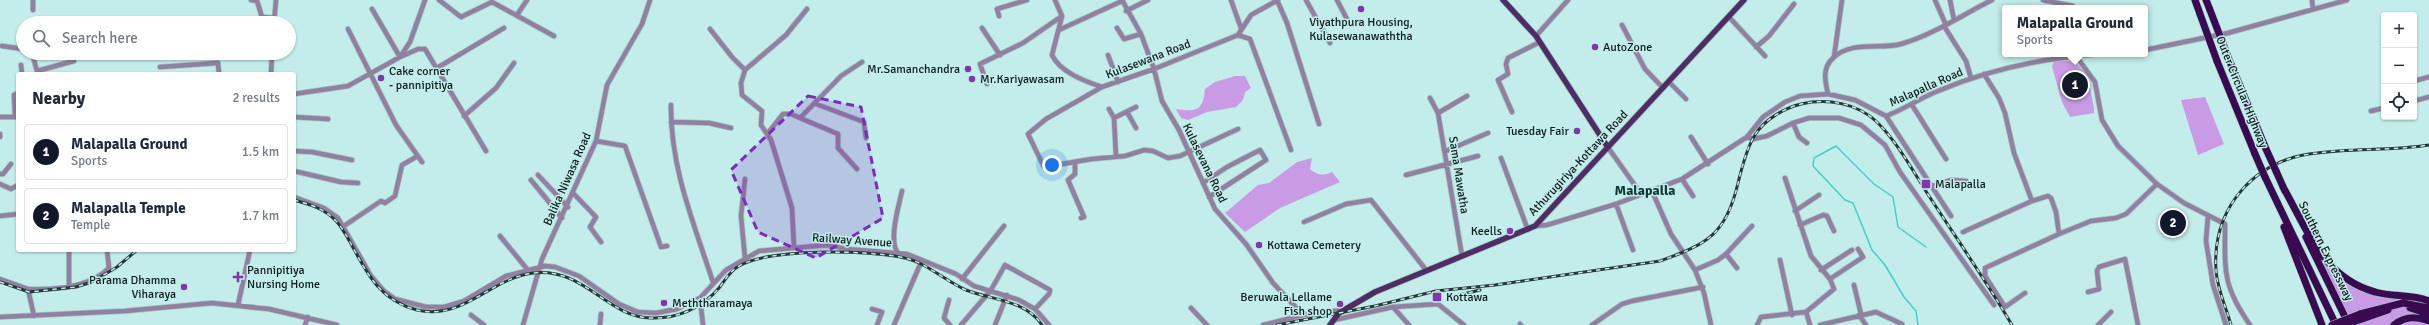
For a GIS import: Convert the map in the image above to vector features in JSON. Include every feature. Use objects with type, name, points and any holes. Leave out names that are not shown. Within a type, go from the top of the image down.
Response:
[{"type":"highway","name":"Outer Circular Highway","points":[[2195,0],[2271,191]]},
{"type":"highway","name":"Outer Circular Highway","points":[[2206,0],[2228,57],[2283,187]]},
{"type":"highway","points":[[2283,187],[2317,248],[2339,275],[2357,287],[2377,293],[2404,295],[2429,301]]},
{"type":"highway","name":"Southern Expressway","points":[[2283,187],[2349,325]]},
{"type":"highway","points":[[2271,191],[2301,275],[2322,325]]},
{"type":"highway","name":"Southern Expressway","points":[[2271,191],[2336,325]]},
{"type":"highway","points":[[2332,325],[2403,303],[2429,308]]},
{"type":"highway","points":[[2344,325],[2361,316],[2395,308],[2413,308],[2429,314]]},
{"type":"highway","points":[[2394,325],[2400,320],[2413,317],[2429,321]]},
{"type":"main road","points":[[1503,0],[1536,36],[1607,146]]},
{"type":"main road","name":"Athurugiriya-Kottawa Road","points":[[1330,325],[1344,310],[1375,292],[1535,226],[1607,146],[1669,82],[1744,0]]},
{"type":"street","points":[[33,0],[33,10]]},
{"type":"street","points":[[251,0],[257,1],[262,16]]},
{"type":"street","points":[[274,16],[276,0]]},
{"type":"street","points":[[400,57],[410,42],[425,0]]},
{"type":"street","points":[[439,0],[461,17],[492,2],[554,36]]},
{"type":"street","points":[[517,15],[527,0]]},
{"type":"street","name":"Balika Niwasa Road","points":[[523,325],[546,248],[568,207],[596,141],[607,85],[642,24],[650,0]]},
{"type":"street","points":[[999,16],[997,9],[1027,0]]},
{"type":"street","points":[[987,84],[979,66],[980,64],[1003,54],[1062,16],[1055,0]]},
{"type":"street","points":[[1059,30],[1122,0]]},
{"type":"street","name":"Kulasevana Road","points":[[1122,0],[1126,11],[1141,34],[1154,69],[1162,101],[1179,130],[1209,197],[1216,208],[1246,244],[1273,283],[1303,315]]},
{"type":"street","points":[[1126,11],[1148,0]]},
{"type":"street","points":[[1231,0],[1241,28]]},
{"type":"street","points":[[1291,150],[1250,39],[1238,35],[1241,28],[1251,15],[1277,0],[1287,23],[1319,124]]},
{"type":"street","points":[[1306,0],[1330,43]]},
{"type":"street","points":[[1337,0],[1349,23]]},
{"type":"street","points":[[1536,36],[1568,0]]},
{"type":"street","points":[[1834,57],[1842,0]]},
{"type":"street","points":[[1935,0],[1945,25],[1966,61],[1972,78]]},
{"type":"street","points":[[1950,0],[1954,20]]},
{"type":"street","points":[[1828,94],[1825,78],[1826,67],[1834,57],[1863,46],[1899,45],[1945,25],[1992,0]]},
{"type":"street","points":[[2043,0],[2068,5]]},
{"type":"street","points":[[2312,0],[2312,9]]},
{"type":"street","points":[[2148,49],[2221,35],[2347,0]]},
{"type":"street","points":[[1756,47],[1768,36],[1794,4]]},
{"type":"street","points":[[372,9],[400,57]]},
{"type":"street","points":[[794,247],[792,208],[768,133],[761,125],[760,107],[740,91],[745,70],[786,35],[807,9]]},
{"type":"street","name":"Kulasewana Road","points":[[1062,16],[1052,55],[1055,62],[1079,77],[1102,87],[1154,69],[1238,35]]},
{"type":"street","points":[[1728,17],[1765,56]]},
{"type":"street","points":[[1622,25],[1645,69],[1663,88]]},
{"type":"street","points":[[437,68],[504,28]]},
{"type":"street","points":[[982,28],[1003,54]]},
{"type":"street","points":[[1117,28],[1124,39],[1141,34]]},
{"type":"street","points":[[348,29],[396,125],[416,157],[422,162]]},
{"type":"street","points":[[710,29],[732,57],[745,70]]},
{"type":"street","points":[[1512,112],[1498,80],[1508,74],[1506,64],[1508,58],[1540,42]]},
{"type":"street","points":[[2,46],[16,48]]},
{"type":"street","points":[[296,94],[348,86],[371,75],[400,57],[418,49],[425,49],[486,151]]},
{"type":"street","points":[[1108,55],[1118,82]]},
{"type":"street","name":"Malapalla Road","points":[[1535,226],[1547,225],[1616,204],[1682,179],[1708,164],[1747,137],[1763,117],[1785,102],[1800,96],[1828,94],[1856,100],[1886,116],[1912,105],[1936,91],[1984,74],[2036,60],[2066,57]]},
{"type":"street","points":[[2077,57],[2095,82],[2102,120],[2118,146],[2157,184],[2184,203],[2225,224],[2225,268],[2228,288],[2237,306],[2250,325]]},
{"type":"street","points":[[35,60],[38,72],[74,61]]},
{"type":"street","points":[[271,72],[272,60]]},
{"type":"street","points":[[800,118],[816,104],[841,76],[862,62]]},
{"type":"street","points":[[160,67],[218,63],[219,72]]},
{"type":"street","points":[[464,116],[496,88],[514,63]]},
{"type":"street","points":[[21,65],[22,72]]},
{"type":"street","points":[[1984,74],[2000,98],[2014,153],[2032,201]]},
{"type":"street","points":[[2417,80],[2429,77]]},
{"type":"street","points":[[1669,82],[1686,99]]},
{"type":"street","points":[[1102,87],[1046,119],[1028,136],[1046,168],[1150,150],[1168,158],[1180,156],[1238,129]]},
{"type":"street","points":[[16,94],[14,95],[16,110]]},
{"type":"street","points":[[1438,113],[1467,96]]},
{"type":"street","points":[[2417,100],[2429,97]]},
{"type":"street","name":"Sama Mawatha","points":[[1430,98],[1438,113],[1446,151],[1462,256]]},
{"type":"street","points":[[816,104],[864,122],[866,138]]},
{"type":"street","points":[[671,105],[673,149],[679,178],[713,282]]},
{"type":"street","points":[[1912,105],[1946,159]]},
{"type":"street","points":[[1114,118],[1136,107]]},
{"type":"street","points":[[1109,108],[1114,118],[1116,156]]},
{"type":"street","points":[[2371,111],[2381,109]]},
{"type":"street","points":[[1127,112],[1136,128]]},
{"type":"street","points":[[768,133],[783,114],[791,114],[838,134],[838,148],[857,169]]},
{"type":"street","points":[[1886,116],[1933,186],[1951,216]]},
{"type":"street","points":[[0,118],[16,117]]},
{"type":"street","points":[[296,117],[328,119]]},
{"type":"street","points":[[1747,137],[1753,139],[1767,136],[1793,123],[1809,118],[1839,118],[1861,125],[1875,134],[1885,145],[1900,172],[1994,305]]},
{"type":"street","points":[[671,122],[709,123],[731,128]]},
{"type":"street","points":[[1793,123],[1799,137],[1807,143]]},
{"type":"street","points":[[1446,151],[1488,133]]},
{"type":"street","points":[[1691,137],[1708,164]]},
{"type":"street","points":[[596,141],[625,146],[661,247],[667,246]]},
{"type":"street","points":[[1607,146],[1641,194]]},
{"type":"street","points":[[1203,183],[1221,170],[1260,150],[1266,160],[1209,197]]},
{"type":"street","points":[[296,151],[312,152],[352,160]]},
{"type":"street","points":[[1406,175],[1478,156]]},
{"type":"street","points":[[344,226],[381,201],[385,203],[395,196],[402,165],[416,157]]},
{"type":"street","points":[[1501,158],[1528,230]]},
{"type":"street","points":[[1075,162],[1075,174],[1068,180],[1084,216],[1081,218]]},
{"type":"street","points":[[0,174],[3,174],[10,164]]},
{"type":"street","points":[[296,171],[341,182],[358,183]]},
{"type":"street","points":[[538,175],[568,207]]},
{"type":"street","points":[[1757,325],[1761,317],[1792,315],[1806,312],[1834,289],[1830,278],[1821,270],[1811,256],[1785,178]]},
{"type":"street","points":[[745,179],[741,216],[745,258]]},
{"type":"street","points":[[1682,179],[1693,196]]},
{"type":"street","points":[[531,180],[562,218]]},
{"type":"street","points":[[1933,186],[1951,180],[1966,181]]},
{"type":"street","points":[[0,184],[11,189],[16,187]]},
{"type":"street","points":[[2025,293],[2005,307],[1985,276],[1985,268],[2058,234],[2091,221],[2116,218],[2126,214],[2157,184]]},
{"type":"street","points":[[898,253],[895,249],[894,224],[902,191]]},
{"type":"street","points":[[1652,191],[1671,234],[1695,270],[1702,287],[1711,325]]},
{"type":"street","points":[[573,193],[596,217],[590,228],[601,242]]},
{"type":"street","points":[[1795,211],[1819,195]]},
{"type":"street","points":[[1963,232],[2032,201],[2048,196],[2051,198],[2056,212],[2058,234]]},
{"type":"street","name":"Railway Avenue","points":[[296,198],[324,208],[338,218],[344,226],[371,276],[384,291],[395,299],[426,307],[444,307],[464,301],[506,276],[527,269],[555,267],[568,271],[620,304],[638,312],[656,313],[677,309],[700,298],[713,282],[726,270],[759,251],[827,245],[846,249],[898,253],[922,260],[974,286],[1007,295],[1035,309],[1049,325]]},
{"type":"street","points":[[1304,222],[1346,204],[1371,200],[1426,270]]},
{"type":"street","points":[[1616,204],[1633,250]]},
{"type":"street","points":[[0,216],[16,214]]},
{"type":"street","points":[[1800,225],[1823,215],[1827,216],[1834,231]]},
{"type":"street","points":[[2208,216],[2206,241],[2213,285],[2226,325]]},
{"type":"street","points":[[962,279],[1004,226]]},
{"type":"street","points":[[1695,270],[1718,260],[1726,254],[1752,226]]},
{"type":"street","points":[[500,236],[527,269]]},
{"type":"street","points":[[1830,278],[1863,257],[1858,249]]},
{"type":"street","points":[[1821,270],[1852,250]]},
{"type":"street","points":[[69,252],[69,286]]},
{"type":"street","points":[[0,279],[28,289],[69,286],[91,280],[103,274],[109,268],[107,252]]},
{"type":"street","points":[[238,305],[250,252]]},
{"type":"street","points":[[1726,254],[1737,268]]},
{"type":"street","points":[[2088,292],[2099,289],[2097,270],[2099,267],[2125,258],[2138,325]]},
{"type":"street","points":[[894,325],[922,260]]},
{"type":"street","points":[[1780,260],[1792,315]]},
{"type":"street","points":[[961,325],[992,290],[1005,265],[1050,290],[1049,294],[1035,309]]},
{"type":"street","points":[[1854,285],[1860,315],[1866,325]]},
{"type":"street","points":[[1592,325],[1622,304],[1702,287]]},
{"type":"street","points":[[28,289],[34,316]]},
{"type":"street","points":[[995,325],[1007,295]]},
{"type":"street","points":[[700,298],[703,325]]},
{"type":"street","points":[[949,300],[944,318],[950,325]]},
{"type":"street","points":[[0,317],[34,316],[212,302],[308,317],[337,325]]},
{"type":"street","points":[[1334,320],[1393,307],[1438,304],[1464,325]]},
{"type":"street","points":[[1393,307],[1409,325]]},
{"type":"street","points":[[1192,308],[1207,325]]},
{"type":"street","points":[[872,309],[882,312],[877,325]]},
{"type":"street","points":[[1262,325],[1303,315],[1344,310]]},
{"type":"street","points":[[1806,312],[1810,325]]},
{"type":"street","points":[[1820,325],[1876,312],[1902,324]]},
{"type":"street","points":[[2098,325],[2111,312]]},
{"type":"street","points":[[600,314],[600,325]]},
{"type":"street","points":[[471,315],[484,325]]},
{"type":"street","points":[[305,325],[308,317]]},
{"type":"highlighted area","points":[[808,96],[861,107],[883,218],[816,258],[758,232],[731,170]]},
{"type":"shaded area","points":[[2074,60],[2088,77],[2094,113],[2070,117],[2062,102],[2052,66],[2054,62]]},
{"type":"shaded area","points":[[1235,76],[1245,76],[1251,88],[1245,92],[1243,100],[1236,107],[1207,112],[1188,120],[1181,118],[1176,109],[1194,110],[1198,108],[1203,102],[1205,89],[1215,82]]},
{"type":"shaded area","points":[[2205,97],[2224,144],[2198,155],[2181,100]]},
{"type":"shaded area","points":[[1312,158],[1310,169],[1321,175],[1332,172],[1340,182],[1280,208],[1245,232],[1225,213],[1258,185],[1269,183],[1297,162]]},
{"type":"shaded area","points":[[2313,249],[2340,279],[2350,286],[2371,294],[2429,304],[2429,313],[2391,325],[2354,325]]},
{"type":"shaded area","points":[[2415,320],[2429,325],[2400,325]]},
{"type":"waterway","points":[[1918,325],[1916,311],[1904,297],[1885,265],[1872,250],[1853,203],[1845,200],[1813,166],[1814,158],[1836,146],[1874,184],[1893,197],[1898,227],[1926,247]]},
{"type":"railway","points":[[1277,325],[1375,306],[1436,291],[1495,285],[1660,261],[1676,255],[1702,243],[1720,226],[1733,201],[1749,146],[1755,135],[1764,124],[1775,115],[1788,108],[1811,102],[1831,102],[1851,106],[1869,116],[1885,130],[1982,276],[2012,325]]},
{"type":"railway","points":[[2231,325],[2217,277],[2217,247],[2221,226],[2230,207],[2242,190],[2257,176],[2274,165],[2295,157],[2317,153],[2429,145]]},
{"type":"railway","points":[[296,201],[327,213],[332,217],[342,228],[362,264],[376,284],[393,300],[417,310],[433,312],[449,310],[518,276],[533,273],[551,273],[567,277],[581,284],[621,310],[635,316],[651,318],[670,317],[697,307],[719,288],[733,270],[753,260],[795,253],[845,252],[889,255],[913,260],[966,290],[1007,302],[1027,310],[1042,325]]},
{"type":"railway","points":[[0,282],[29,292],[76,287],[92,282],[117,267],[135,252]]},
{"type":"railway","points":[[1451,297],[1480,290]]},
{"type":"place","name":"Viyathpura Housing, Kulasewanawaththa","points":[[1361,9]]},
{"type":"place","name":"AutoZone","points":[[1595,47]]},
{"type":"place","name":"Mr.Samanchandra","points":[[968,69]]},
{"type":"place","name":"Cake corner - pannipitiya","points":[[381,78]]},
{"type":"place","name":"Mr.Kariyawasam","points":[[972,79]]},
{"type":"place","name":"Malapalla Ground","points":[[2075,85]]},
{"type":"place","name":"Tuesday Fair","points":[[1577,131]]},
{"type":"place","name":"Malapalla","points":[[1926,184]]},
{"type":"place","name":"Malapalla Temple","points":[[2173,223]]},
{"type":"place","name":"Keells","points":[[1510,231]]},
{"type":"place","name":"Kottawa Cemetery","points":[[1259,245]]},
{"type":"place","name":"Pannipitiya Nursing Home","points":[[238,277]]},
{"type":"place","name":"Parama Dhamma Viharaya","points":[[184,287]]},
{"type":"place","name":"Kottawa","points":[[1437,297]]},
{"type":"place","name":"Meththaramaya","points":[[664,303]]},
{"type":"place","name":"Beruwala Lellame Fish shop","points":[[1340,304]]},
{"type":"district","name":"Malapalla","points":[[1645,190]]}]
